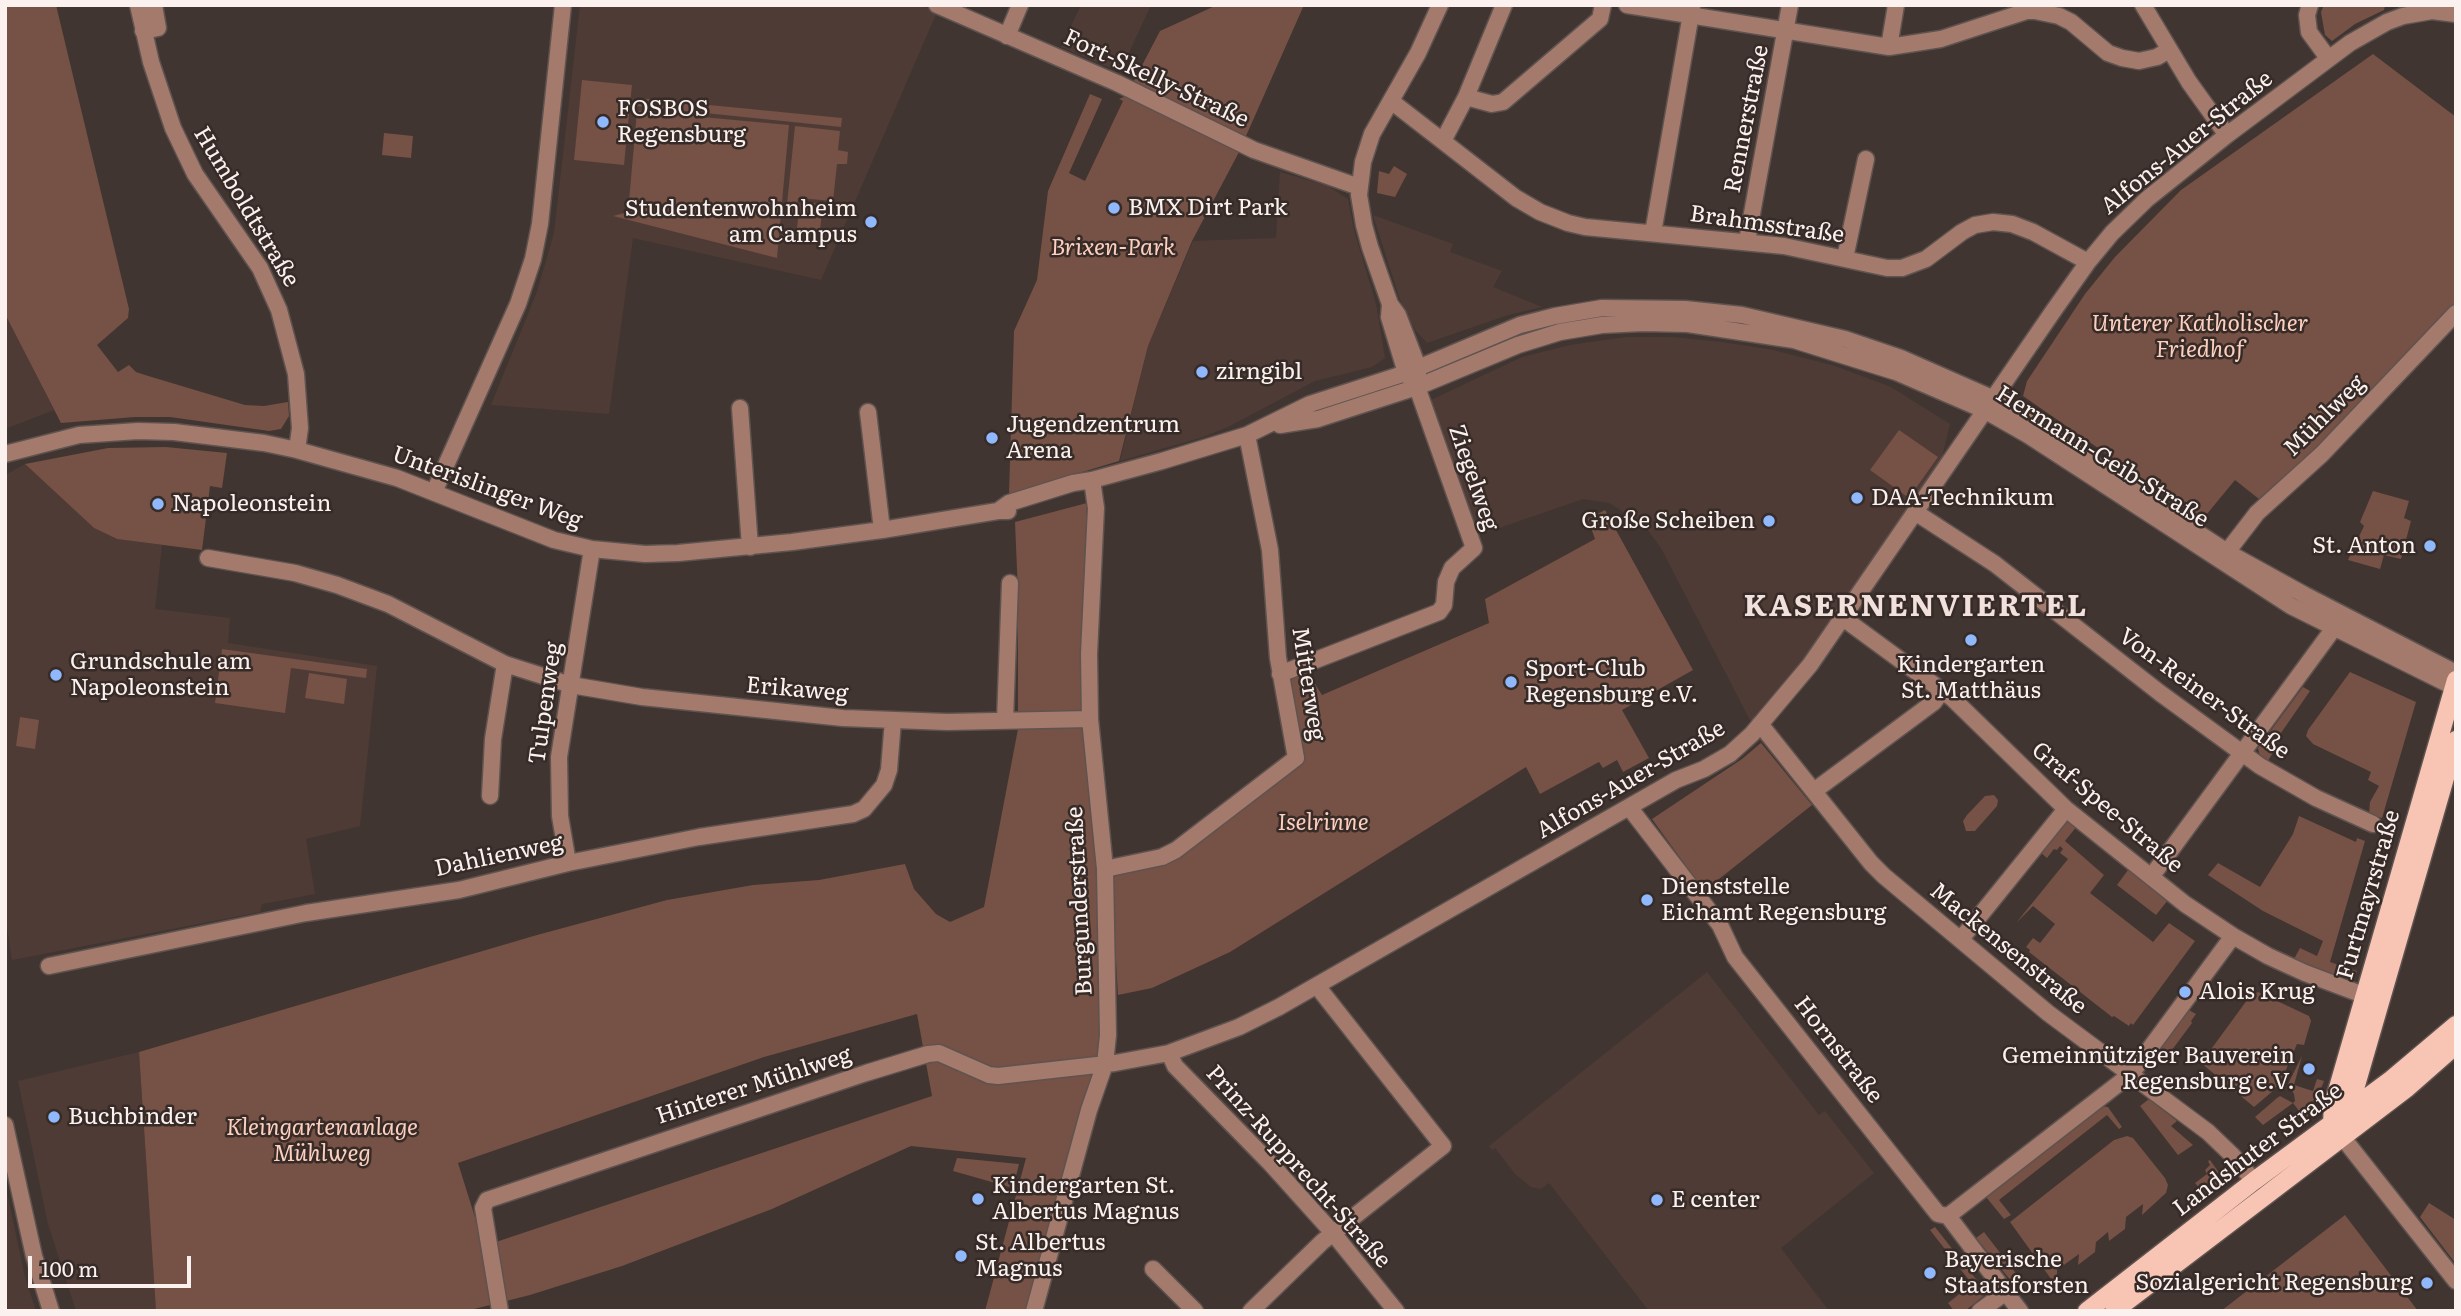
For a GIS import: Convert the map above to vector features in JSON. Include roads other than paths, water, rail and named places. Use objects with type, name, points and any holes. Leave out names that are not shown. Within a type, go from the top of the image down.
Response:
[{"type":"main road","name":"Furtmayrstraße","points":[[2337,1130],[2333,1105],[2455,682]]},
{"type":"main road","name":"Furtmayrstraße","points":[[2337,1130],[2349,1111],[2456,740]]},
{"type":"main road","name":"Landshuter Straße","points":[[2349,1111],[2456,1026]]},
{"type":"main road","name":"Landshuter Straße","points":[[2087,1311],[2255,1181],[2407,1088],[2456,1045]]},
{"type":"main road","points":[[2364,1053],[2377,1074],[2392,1079]]},
{"type":"main road","name":"Landshuter Straße","points":[[2114,1311],[2337,1130]]},
{"type":"street","name":"Humboldtstraße","points":[[138,5],[158,86],[173,128],[195,173],[260,268],[279,310],[296,374],[300,428],[297,450]]},
{"type":"street","points":[[143,31],[158,28],[154,5]]},
{"type":"street","points":[[434,492],[517,304],[533,258],[540,224],[563,5]]},
{"type":"street","name":"Fort-Skelly-Straße","points":[[937,5],[1117,83],[1254,150],[1359,187]]},
{"type":"street","points":[[1007,36],[1020,5]]},
{"type":"street","points":[[1417,387],[1389,317],[1390,304],[1364,225],[1359,204],[1359,187],[1367,147],[1418,54],[1440,5]]},
{"type":"street","points":[[1443,141],[1466,97],[1504,5]]},
{"type":"street","points":[[1466,97],[1492,104],[1503,102],[1600,19],[1603,5]]},
{"type":"street","points":[[1627,5],[1691,10],[1889,47],[1941,39],[2027,8],[2047,12],[2071,22],[2108,53],[2122,58],[2139,61],[2169,51]]},
{"type":"street","name":"Rennerstraße","points":[[1747,241],[1790,5]]},
{"type":"street","points":[[1889,47],[1896,5]]},
{"type":"street","points":[[2143,5],[2169,51],[2227,135]]},
{"type":"street","points":[[2310,5],[2307,15],[2309,32],[2328,58]]},
{"type":"street","points":[[1653,233],[1691,10]]},
{"type":"street","name":"Alfons-Auer-Straße","points":[[1105,1064],[1169,1053],[1239,1027],[1317,986],[1676,780],[1719,761],[1742,745],[1810,665],[1988,404],[2088,262],[2112,233],[2147,199],[2328,58],[2387,22],[2417,13],[2454,11]]},
{"type":"street","name":"Brahmsstraße","points":[[1391,101],[1516,198],[1554,219],[1585,227],[1747,241],[1887,268],[1902,268],[1926,259],[1975,225],[1993,222],[2012,224],[2033,232],[2088,262]]},
{"type":"street","points":[[1845,258],[1866,159]]},
{"type":"street","name":"Hermann-Geib-Straße","points":[[1092,480],[1247,435],[1310,404],[1412,370],[1520,325],[1555,316],[1602,308],[1685,309],[1742,315],[1845,339],[1911,362],[1988,404],[2227,552],[2455,682]]},
{"type":"street","name":"Mühlweg","points":[[2227,552],[2263,506],[2322,454],[2456,313]]},
{"type":"street","name":"Hermann-Geib-Straße","points":[[1267,426],[1318,419],[1417,387],[1518,345],[1560,332],[1602,325],[1688,324],[1794,340],[1844,354],[1988,404],[2028,435],[2291,606],[2455,682]]},
{"type":"street","name":"Ziegelweg","points":[[1280,674],[1439,612],[1444,606],[1446,582],[1452,569],[1474,548],[1417,387]]},
{"type":"street","points":[[740,408],[750,547]]},
{"type":"street","points":[[867,412],[881,530]]},
{"type":"street","name":"Unterislinger Weg","points":[[5,454],[79,435],[138,431],[225,437],[297,450],[397,478],[531,533],[592,549],[665,554],[750,547],[881,530],[998,510],[1012,511],[1075,492],[1092,480]]},
{"type":"street","name":"Mitterweg","points":[[1105,869],[1162,856],[1175,850],[1296,758],[1280,674],[1272,567],[1247,435]]},
{"type":"street","name":"Burgunderstraße","points":[[1034,1311],[1089,1110],[1105,1064],[1109,1011],[1105,869],[1090,719],[1089,654],[1096,508],[1092,480]]},
{"type":"street","name":"Von-Reiner-Straße","points":[[1915,512],[1995,564],[2160,692],[2270,772],[2316,798],[2373,824]]},
{"type":"street","name":"Tulpenweg","points":[[568,863],[560,816],[559,757],[592,549]]},
{"type":"street","name":"Erikaweg","points":[[208,558],[295,573],[365,594],[505,664],[571,685],[704,704],[843,718],[1005,721],[1090,719]]},
{"type":"street","points":[[1005,721],[1010,583]]},
{"type":"street","name":"Graf-Spee-Straße","points":[[1843,618],[1942,691],[2066,809],[2185,904],[2233,936],[2305,973],[2366,996]]},
{"type":"street","points":[[2151,877],[2334,628]]},
{"type":"street","points":[[490,796],[493,739],[505,664]]},
{"type":"street","points":[[1814,791],[1934,702],[1942,691]]},
{"type":"street","name":"Dahlienweg","points":[[49,966],[306,913],[469,888],[568,863],[699,838],[853,814],[864,809],[884,785],[889,770],[893,720]]},
{"type":"street","name":"Mackensenstraße","points":[[1760,724],[1871,863],[2055,1018],[2208,1132],[2255,1181]]},
{"type":"street","name":"Hornstraße","points":[[1629,807],[1720,925],[1735,957],[1938,1214],[1948,1216],[2020,1311]]},
{"type":"street","points":[[1961,939],[2066,809]]},
{"type":"street","points":[[1948,1216],[2131,1074],[2233,936]]},
{"type":"street","points":[[1251,1311],[1333,1233],[1443,1146],[1317,986]]},
{"type":"street","name":"Prinz-Rupprecht-Straße","points":[[1169,1053],[1175,1066],[1333,1233],[1396,1311]]},
{"type":"street","name":"Hinterer Mühlweg","points":[[500,1311],[483,1208],[487,1200],[928,1054],[939,1054],[989,1075],[998,1076],[1105,1064]]},
{"type":"street","points":[[5,1125],[37,1269],[51,1311]]},
{"type":"street","points":[[2337,1130],[2456,1281]]},
{"type":"street","points":[[1153,1269],[1195,1311]]},
{"type":"street","points":[[1980,1311],[2006,1292]]},
{"type":"place","name":"FOSBOS Regensburg","points":[[603,122]]},
{"type":"place","name":"BMX Dirt Park","points":[[1114,208]]},
{"type":"place","name":"Studentenwohnheim am Campus","points":[[871,222]]},
{"type":"place","name":"zirngibl","points":[[1202,372]]},
{"type":"place","name":"Jugendzentrum Arena","points":[[992,438]]},
{"type":"place","name":"DAA-Technikum","points":[[1857,498]]},
{"type":"place","name":"Napoleonstein","points":[[158,504]]},
{"type":"place","name":"Große Scheiben","points":[[1769,521]]},
{"type":"place","name":"St. Anton","points":[[2430,546]]},
{"type":"place","name":"Kindergarten St. Matthäus","points":[[1971,640]]},
{"type":"place","name":"Grundschule am Napoleonstein","points":[[56,675]]},
{"type":"place","name":"Sport-Club Regensburg e.V.","points":[[1511,682]]},
{"type":"place","name":"Dienststelle Eichamt Regensburg","points":[[1647,900]]},
{"type":"place","name":"Alois Krug","points":[[2185,992]]},
{"type":"place","name":"Gemeinnütziger Bauverein Regensburg e.V.","points":[[2309,1069]]},
{"type":"place","name":"Buchbinder","points":[[54,1117]]},
{"type":"place","name":"Kindergarten St. Albertus Magnus","points":[[978,1199]]},
{"type":"place","name":"E center","points":[[1657,1200]]},
{"type":"place","name":"St. Albertus Magnus","points":[[961,1256]]},
{"type":"place","name":"Bayerische Staatsforsten","points":[[1930,1273]]},
{"type":"place","name":"Sozialgericht Regensburg","points":[[2427,1283]]},
{"type":"district","name":"KASERNENVIERTEL","points":[[1916,607]]},
{"type":"park label","name":"Brixen-Park","points":[[1113,248]]},
{"type":"park label","name":"Unterer Katholischer Friedhof","points":[[2200,337]]},
{"type":"park label","name":"Iselrinne","points":[[1323,823]]},
{"type":"park label","name":"Kleingartenanlage Mühlweg","points":[[322,1141]]}]
